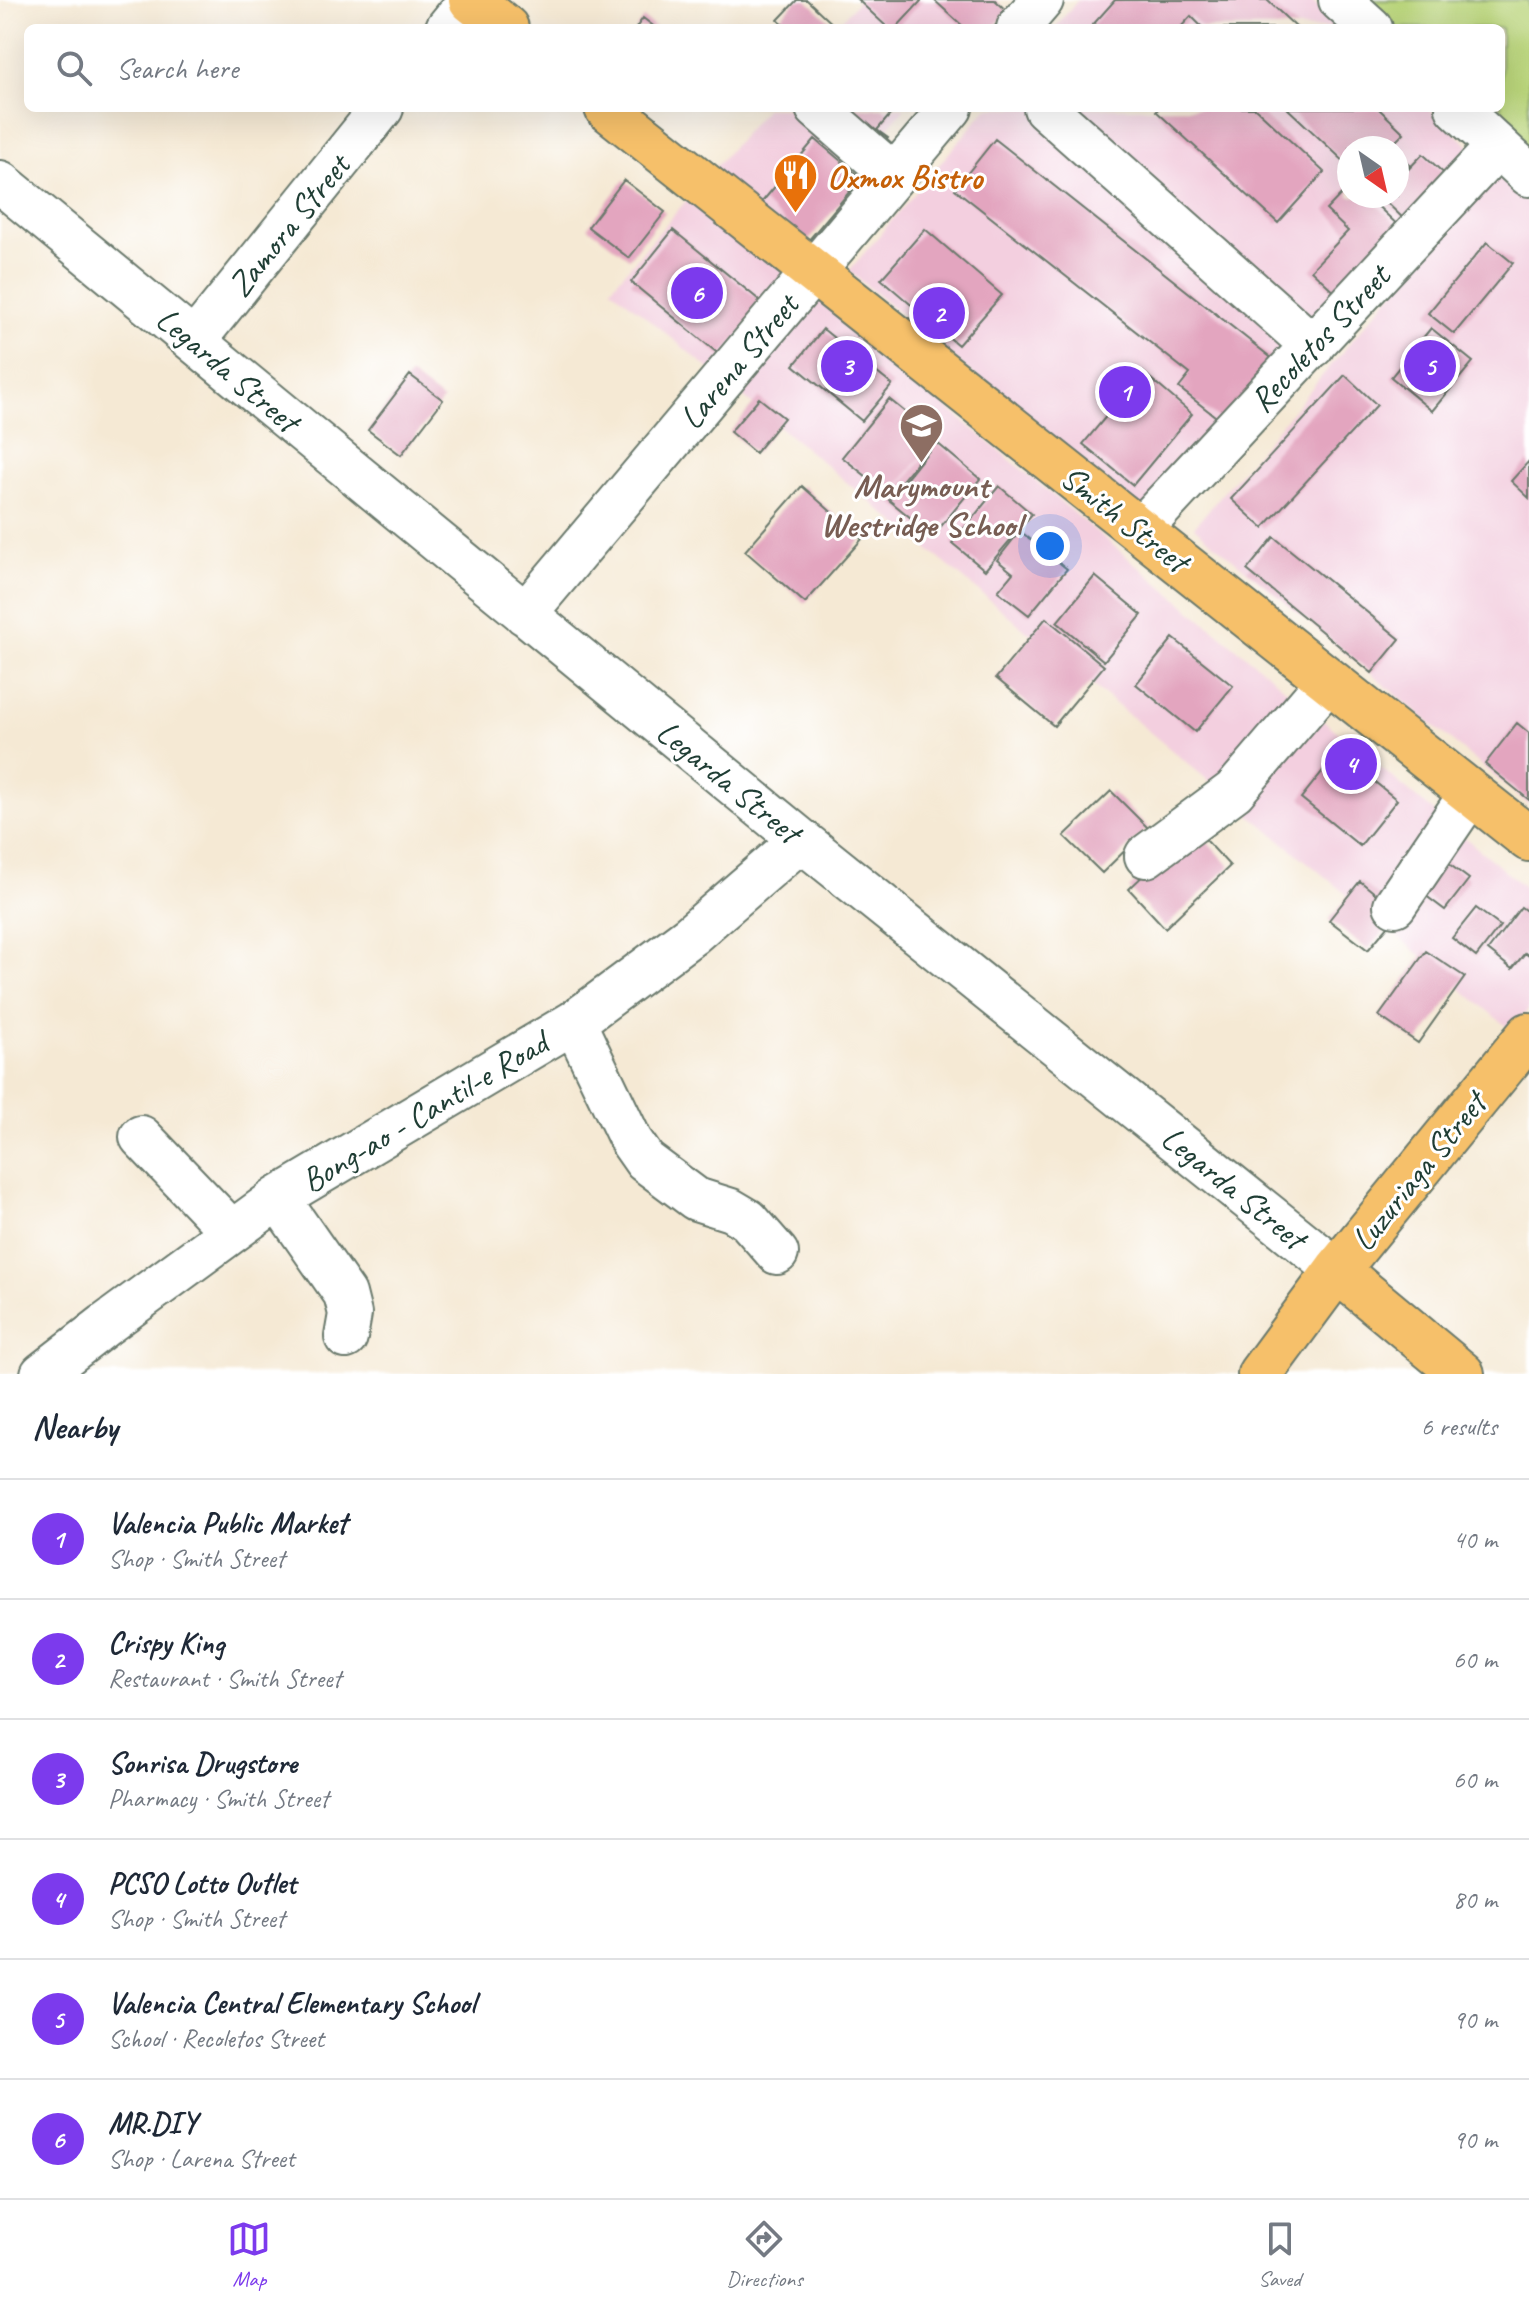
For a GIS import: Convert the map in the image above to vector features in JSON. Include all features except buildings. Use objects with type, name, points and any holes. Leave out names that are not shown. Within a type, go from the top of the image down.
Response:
[{"type":"main road","points":[[470,0],[501,24]]},
{"type":"main road","name":"Smith Street","points":[[612,112],[1529,839]]},
{"type":"main road","name":"Luzuriaga Street","points":[[1260,1374],[1337,1270],[1529,1035]]},
{"type":"main road","name":"Legarda Street","points":[[1337,1270],[1462,1374]]},
{"type":"street","points":[[450,24],[470,0]]},
{"type":"street","points":[[1340,0],[1367,24]]},
{"type":"street","name":"Zamora Street","points":[[194,341],[379,112]]},
{"type":"street","points":[[822,112],[894,175]]},
{"type":"street","name":"Larena Street","points":[[525,614],[948,112]]},
{"type":"street","points":[[1050,112],[1313,346]]},
{"type":"street","points":[[1461,112],[1529,175]]},
{"type":"street","name":"Recoletos Street","points":[[1140,530],[1498,146]]},
{"type":"street","name":"Legarda Street","points":[[0,182],[801,840],[1337,1270]]},
{"type":"street","points":[[1146,856],[1234,791],[1329,680]]},
{"type":"street","points":[[1395,905],[1471,793]]},
{"type":"street","name":"Bong-ao - Cantil-e Road","points":[[42,1374],[278,1198],[574,1022],[691,935],[801,840]]},
{"type":"street","points":[[574,1022],[631,1141],[645,1161],[696,1199],[731,1210],[748,1220],[777,1253]]},
{"type":"street","points":[[141,1137],[231,1231]]},
{"type":"street","points":[[278,1198],[345,1294],[350,1314],[346,1337]]},
{"type":"shaded area","points":[[859,0],[998,0],[977,24],[838,24]]},
{"type":"shaded area","points":[[1078,0],[1311,0],[1337,24],[1058,24]]},
{"type":"shaded area","points":[[763,112],[902,112],[772,262],[1529,891],[1529,1009],[1511,1030],[611,288]]},
{"type":"shaded area","points":[[984,112],[1432,112],[1479,155],[1141,514],[849,271]]},
{"type":"shaded area","points":[[1494,173],[1529,205],[1529,805],[1194,527]]},
{"type":"green space","points":[[1364,0],[1529,0],[1529,156],[1482,112],[1505,112],[1505,24],[1390,24]]},
{"type":"place","name":"Oxmox Bistro","points":[[796,215]]},
{"type":"place","name":"MR.DIY","points":[[697,293]]},
{"type":"place","name":"Crispy King","points":[[939,313]]},
{"type":"place","name":"Sonrisa Drugstore","points":[[847,366]]},
{"type":"place","name":"Valencia Central Elementary School","points":[[1430,366]]},
{"type":"place","name":"Valencia Public Market","points":[[1125,392]]},
{"type":"place","name":"Marymount Westridge School","points":[[921,464]]},
{"type":"place","name":"PCSO Lotto Outlet","points":[[1351,764]]}]
